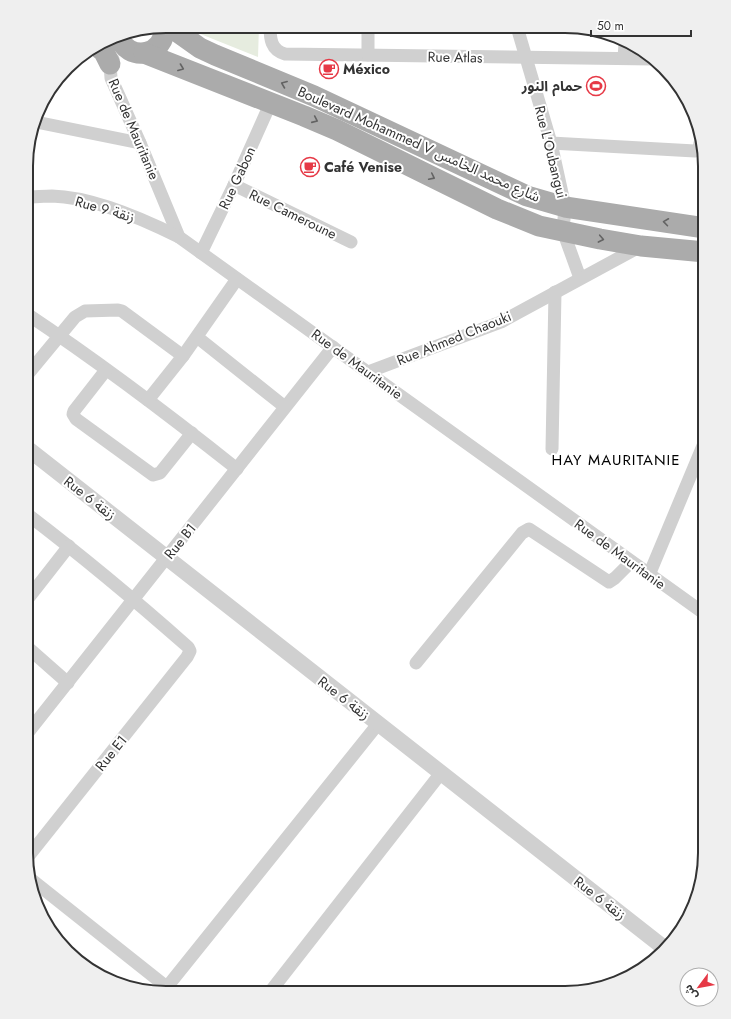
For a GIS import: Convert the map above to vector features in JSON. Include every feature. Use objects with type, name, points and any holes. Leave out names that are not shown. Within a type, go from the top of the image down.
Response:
[{"type":"main road","points":[[144,54],[151,52],[161,42],[164,33]]},
{"type":"main road","name":"Boulevard Mohammed V شارع محمد الخامس","points":[[179,33],[200,48],[314,96],[527,196],[565,207],[698,227]]},
{"type":"main road","name":"Boulevard Mohammed V شارع محمد الخامس","points":[[117,43],[130,51],[144,54],[271,102],[337,130],[497,209],[539,226],[642,246],[698,251]]},
{"type":"main road","points":[[101,50],[110,64]]},
{"type":"street","name":"Rue Atlas","points":[[271,33],[274,48],[285,54],[644,59]]},
{"type":"street","points":[[368,33],[368,55]]},
{"type":"street","name":"Rue L'Oubangui","points":[[519,33],[551,143],[565,207],[563,231]]},
{"type":"street","name":"Rue de Mauritanie","points":[[116,43],[110,64],[111,78],[179,236],[698,609]]},
{"type":"street","points":[[624,58],[625,47]]},
{"type":"street","name":"Rue Gabon","points":[[201,253],[234,185],[271,102]]},
{"type":"street","points":[[40,123],[140,143]]},
{"type":"street","points":[[551,143],[697,150]]},
{"type":"street","name":"Rue Cameroune","points":[[234,185],[351,242]]},
{"type":"street","name":"Rue 9 زنقة","points":[[33,197],[53,196],[87,201],[148,221],[179,236]]},
{"type":"street","points":[[563,231],[580,278]]},
{"type":"street","name":"Rue Ahmed Chaouki","points":[[368,372],[501,322],[554,292],[642,246]]},
{"type":"street","points":[[148,400],[197,337],[237,279]]},
{"type":"street","points":[[552,449],[554,292]]},
{"type":"street","points":[[33,368],[75,317],[85,311],[118,310],[125,313],[183,356]]},
{"type":"street","points":[[33,318],[148,400],[237,469]]},
{"type":"street","points":[[197,337],[285,407]]},
{"type":"street","name":"Rue B1","points":[[33,726],[333,347]]},
{"type":"street","points":[[106,370],[74,411],[73,414],[76,419],[153,475],[160,474],[192,433]]},
{"type":"street","name":"Rue 6 زنقة","points":[[33,453],[661,945]]},
{"type":"street","points":[[649,575],[698,457]]},
{"type":"street","points":[[33,519],[133,599]]},
{"type":"street","points":[[416,663],[522,533],[529,529],[609,582],[632,562]]},
{"type":"street","points":[[33,592],[69,546]]},
{"type":"street","name":"Rue E1","points":[[33,850],[187,657],[190,651],[188,647],[133,599]]},
{"type":"street","points":[[33,652],[68,683]]},
{"type":"street","points":[[173,986],[378,724]]},
{"type":"street","points":[[275,986],[440,773]]},
{"type":"street","points":[[37,884],[165,986]]},
{"type":"shaded area","points":[[198,33],[259,33],[258,57]]},
{"type":"place","name":"México","points":[[329,69]]},
{"type":"place","name":"حمام النور","points":[[596,86]]},
{"type":"place","name":"Café Venise","points":[[310,167]]},
{"type":"district","name":"HAY MAURITANIE","points":[[616,460]]}]
